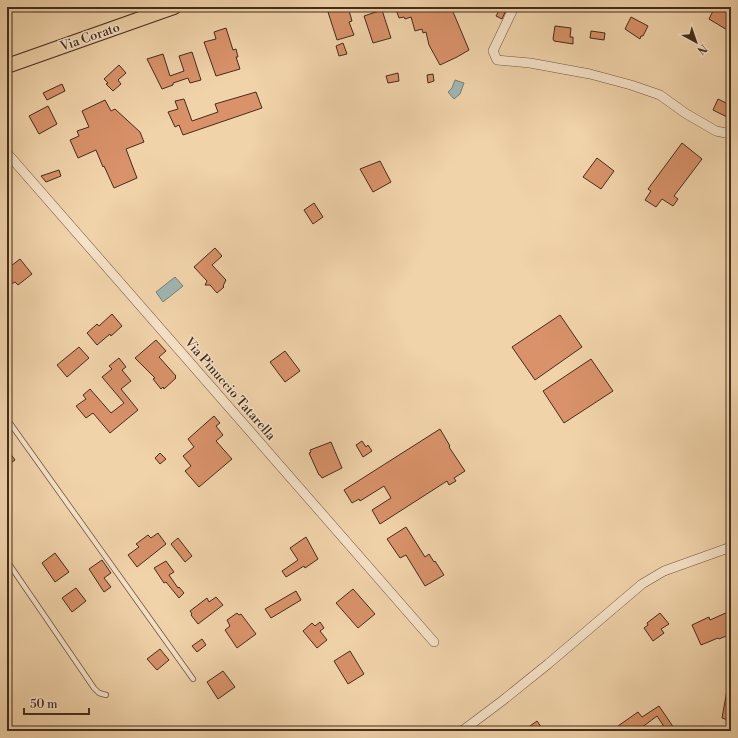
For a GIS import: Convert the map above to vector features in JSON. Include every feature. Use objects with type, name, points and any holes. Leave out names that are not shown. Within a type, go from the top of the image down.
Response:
[{"type":"main road","name":"Via Corato","points":[[7,66],[174,7]]},
{"type":"street","points":[[514,7],[493,51],[497,60],[530,63],[590,74],[631,85],[660,95],[685,113],[716,131],[731,134]]},
{"type":"street","name":"Via Pinuccio Tatarella","points":[[7,153],[434,642]]},
{"type":"street","points":[[462,731],[548,664],[642,584],[664,571],[731,547]]},
{"type":"lane","points":[[7,419],[193,679]]},
{"type":"lane","points":[[7,561],[94,688],[99,693],[106,695]]},
{"type":"water","points":[[455,80],[464,83],[460,94],[454,99],[448,92],[452,88]]},
{"type":"water","points":[[175,277],[183,286],[163,302],[156,292]]},
{"type":"building","points":[[348,7],[352,21],[349,22],[354,35],[337,40],[328,12]]},
{"type":"building","points":[[395,7],[451,7],[469,50],[440,65],[429,45],[426,32],[423,33],[422,29],[415,31],[411,17],[405,19],[404,17],[399,18]]},
{"type":"building","points":[[501,7],[506,10],[502,19],[496,16]]},
{"type":"building","points":[[715,7],[731,7],[731,24],[729,31],[709,19]]},
{"type":"building","points":[[382,10],[391,38],[373,43],[364,16]]},
{"type":"building","points":[[631,17],[648,26],[640,39],[625,29]]},
{"type":"building","points":[[555,26],[571,28],[570,37],[573,37],[573,44],[554,41]]},
{"type":"building","points":[[226,28],[233,50],[236,49],[238,57],[236,57],[240,69],[216,76],[204,42],[216,39],[214,32]]},
{"type":"building","points":[[591,31],[605,33],[604,40],[590,38]]},
{"type":"building","points":[[343,43],[347,54],[339,56],[336,46]]},
{"type":"building","points":[[192,52],[201,80],[190,83],[188,78],[173,83],[173,85],[162,89],[147,59],[163,54],[170,76],[184,71],[179,56]]},
{"type":"building","points":[[119,65],[126,73],[118,80],[121,84],[113,91],[106,84],[108,83],[104,79]]},
{"type":"building","points":[[398,73],[399,81],[388,83],[386,76]]},
{"type":"building","points":[[433,74],[434,81],[428,83],[427,75]]},
{"type":"building","points":[[62,84],[65,91],[47,100],[43,93]]},
{"type":"building","points":[[256,92],[262,108],[183,135],[179,125],[175,127],[168,112],[178,109],[175,101],[184,99],[192,121],[218,112],[215,104]]},
{"type":"building","points":[[718,99],[730,105],[731,110],[727,117],[713,110]]},
{"type":"building","points":[[105,100],[111,111],[115,109],[140,132],[144,142],[126,149],[137,178],[114,188],[96,150],[78,158],[70,140],[79,136],[77,131],[89,127],[82,111]]},
{"type":"building","points":[[48,106],[57,124],[39,134],[29,116]]},
{"type":"building","points":[[682,143],[702,159],[674,196],[678,199],[673,206],[662,199],[656,207],[645,200],[651,191],[648,189]]},
{"type":"building","points":[[597,158],[614,171],[601,189],[583,177]]},
{"type":"building","points":[[380,161],[391,182],[373,192],[360,169]]},
{"type":"building","points":[[59,170],[61,176],[46,182],[41,176]]},
{"type":"building","points":[[314,203],[323,217],[313,224],[304,210]]},
{"type":"building","points":[[215,248],[222,256],[212,265],[226,280],[223,286],[224,287],[217,293],[210,285],[205,285],[207,281],[194,267]]},
{"type":"building","points":[[20,259],[32,274],[18,285],[15,282],[7,286],[7,277],[10,276],[7,269]]},
{"type":"building","points":[[112,314],[122,326],[111,336],[110,334],[97,345],[87,333],[97,324],[99,326]]},
{"type":"building","points":[[560,315],[582,347],[535,380],[512,347]]},
{"type":"building","points":[[156,340],[166,351],[159,357],[176,376],[176,378],[164,389],[163,387],[161,389],[153,379],[155,378],[135,358]]},
{"type":"building","points":[[79,347],[89,358],[67,377],[57,365]]},
{"type":"building","points":[[285,351],[300,371],[285,382],[270,362]]},
{"type":"building","points":[[119,358],[126,367],[122,370],[131,381],[121,389],[138,410],[110,433],[93,413],[86,418],[76,406],[86,399],[83,395],[90,389],[111,413],[124,403],[102,377],[112,369],[109,366]]},
{"type":"building","points":[[591,359],[613,391],[564,423],[543,391]]},
{"type":"building","points":[[214,416],[220,423],[216,426],[223,435],[216,441],[232,459],[199,487],[185,471],[191,466],[183,456],[194,447],[188,439]]},
{"type":"building","points":[[440,429],[450,446],[449,447],[465,471],[454,478],[456,481],[449,485],[447,481],[380,524],[372,510],[391,498],[384,486],[360,501],[359,499],[352,503],[344,490]]},
{"type":"building","points":[[362,441],[366,447],[368,445],[372,451],[363,457],[356,445]]},
{"type":"building","points":[[331,442],[342,468],[322,478],[319,475],[309,453],[311,452],[310,450]]},
{"type":"building","points":[[7,449],[15,460],[7,466]]},
{"type":"building","points":[[160,453],[166,459],[160,464],[155,458]]},
{"type":"building","points":[[406,527],[425,557],[429,554],[444,575],[425,586],[406,555],[400,558],[387,539]]},
{"type":"building","points":[[158,533],[166,544],[137,567],[128,555],[139,547],[136,544],[148,535],[151,538]]},
{"type":"building","points":[[306,537],[318,559],[305,568],[304,566],[286,577],[282,571],[298,560],[290,548]]},
{"type":"building","points":[[178,538],[192,556],[185,562],[171,544]]},
{"type":"building","points":[[55,553],[69,572],[55,582],[42,563]]},
{"type":"building","points":[[102,560],[111,573],[104,578],[111,587],[104,592],[89,569]]},
{"type":"building","points":[[166,561],[174,572],[169,575],[178,588],[179,587],[184,593],[179,598],[166,582],[164,583],[154,568]]},
{"type":"building","points":[[76,588],[86,601],[72,612],[62,598]]},
{"type":"building","points":[[353,589],[375,614],[358,628],[336,603]]},
{"type":"building","points":[[296,591],[301,600],[271,618],[265,609]]},
{"type":"building","points":[[216,597],[223,605],[198,624],[191,615],[192,614],[190,611],[207,598],[209,602]]},
{"type":"building","points":[[728,612],[731,618],[731,634],[701,645],[692,625],[709,617],[710,620]]},
{"type":"building","points":[[237,613],[239,615],[241,614],[256,634],[237,648],[225,630],[230,626],[227,620]]},
{"type":"building","points":[[660,613],[669,624],[661,629],[664,633],[653,641],[644,628],[648,625],[647,623]]},
{"type":"building","points":[[320,622],[324,628],[320,631],[327,640],[317,648],[303,631],[312,623],[315,626]]},
{"type":"building","points":[[202,639],[206,645],[197,652],[192,646]]},
{"type":"building","points":[[160,649],[169,660],[157,670],[147,659]]},
{"type":"building","points":[[350,651],[364,674],[348,684],[334,661]]},
{"type":"building","points":[[223,671],[235,687],[218,699],[207,682]]},
{"type":"building","points":[[727,690],[731,690],[731,721],[722,718]]},
{"type":"building","points":[[659,706],[676,731],[667,731],[657,716],[641,728],[639,726],[632,731],[622,731],[618,726],[638,712],[642,717]]},
{"type":"building","points":[[537,721],[544,731],[523,731]]}]
